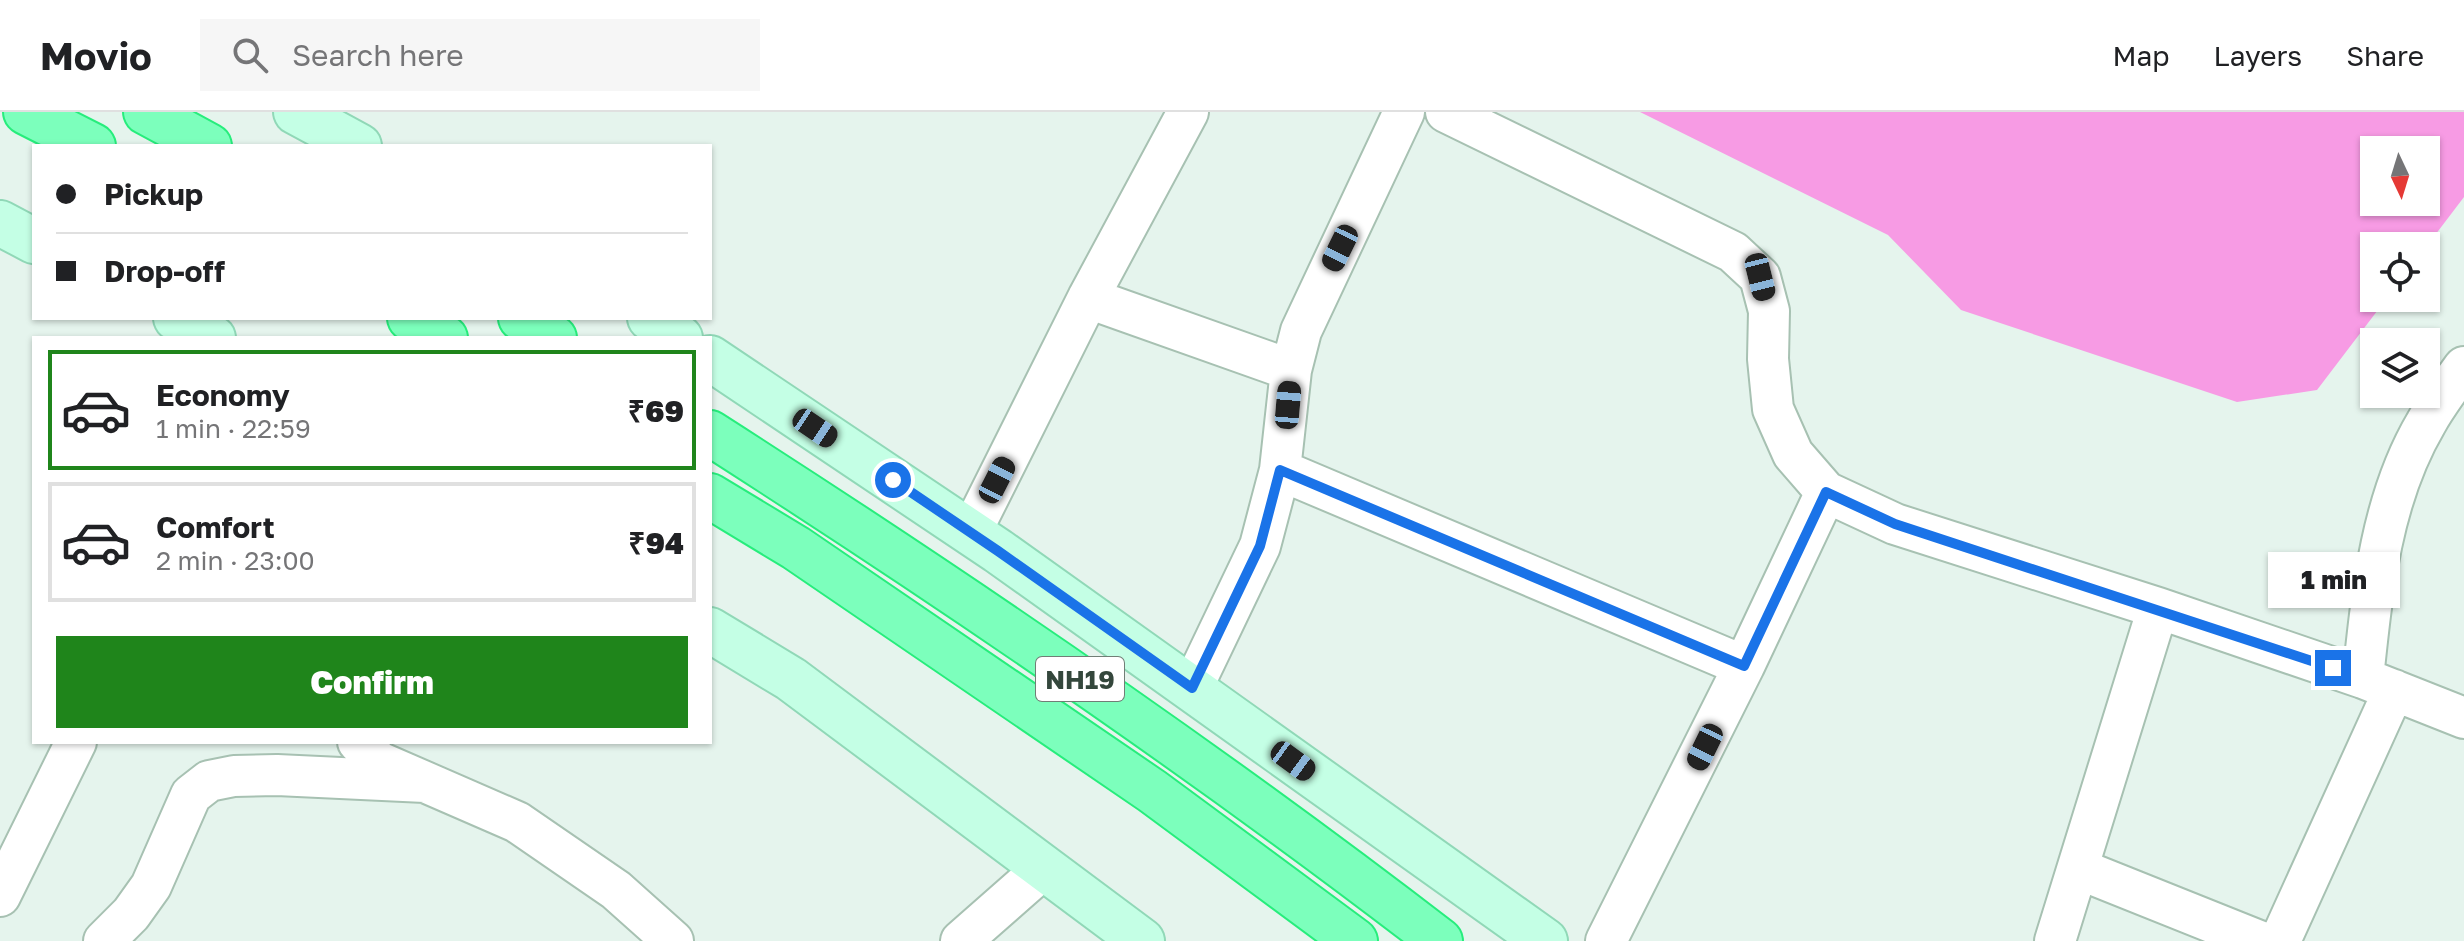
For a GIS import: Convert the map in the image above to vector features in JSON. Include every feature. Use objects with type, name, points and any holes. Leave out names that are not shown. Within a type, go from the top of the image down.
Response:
[{"type":"highway","points":[[26,112],[89,144]]},
{"type":"highway","points":[[146,112],[205,144]]},
{"type":"highway","points":[[414,320],[442,336]]},
{"type":"highway","points":[[524,320],[551,336]]},
{"type":"highway","name":"NH19","points":[[712,434],[895,552],[1066,669],[1237,790],[1440,941]]},
{"type":"highway","name":"NH19","points":[[712,497],[796,548],[1126,773],[1355,941]]},
{"type":"main road","points":[[296,112],[355,144]]},
{"type":"main road","points":[[180,320],[209,336]]},
{"type":"main road","points":[[653,320],[677,336]]},
{"type":"main road","points":[[712,359],[971,532],[1545,941]]},
{"type":"main road","points":[[712,631],[791,679],[1142,941]]},
{"type":"street","points":[[971,532],[1088,298],[1188,112]]},
{"type":"street","points":[[1192,688],[1260,546],[1280,470],[1291,370],[1301,331],[1404,112]]},
{"type":"street","points":[[1446,112],[1733,252],[1760,277],[1769,311],[1768,359],[1773,409],[1793,454],[1826,492],[1895,524],[2158,608],[2378,684],[2464,718]]},
{"type":"street","points":[[1088,298],[1291,370]]},
{"type":"street","points":[[2280,941],[2378,684],[2371,602],[2382,540],[2401,476],[2425,423],[2464,367]]},
{"type":"street","points":[[1280,470],[1744,666]]},
{"type":"street","points":[[1606,941],[1744,666],[1826,492]]},
{"type":"street","points":[[2055,941],[2158,608]]},
{"type":"street","points":[[0,896],[75,744]]},
{"type":"street","points":[[360,744],[379,762],[517,822],[616,890],[673,941]]},
{"type":"street","points":[[104,941],[131,914],[151,886],[191,795],[209,781],[234,776],[277,775],[425,782]]},
{"type":"street","points":[[961,941],[1044,868]]},
{"type":"street","points":[[2079,869],[2259,941]]},
{"type":"shaded area","points":[[1640,112],[2464,112],[2464,197],[2437,232],[2360,232],[2360,312],[2376,312],[2364,328],[2360,328],[2360,333],[2317,390],[2237,402],[1961,310],[1888,235]]},
{"type":"route","points":[[893,480],[1192,688],[1260,546],[1280,470],[1744,666],[1826,492],[1895,524],[2333,668]]}]
